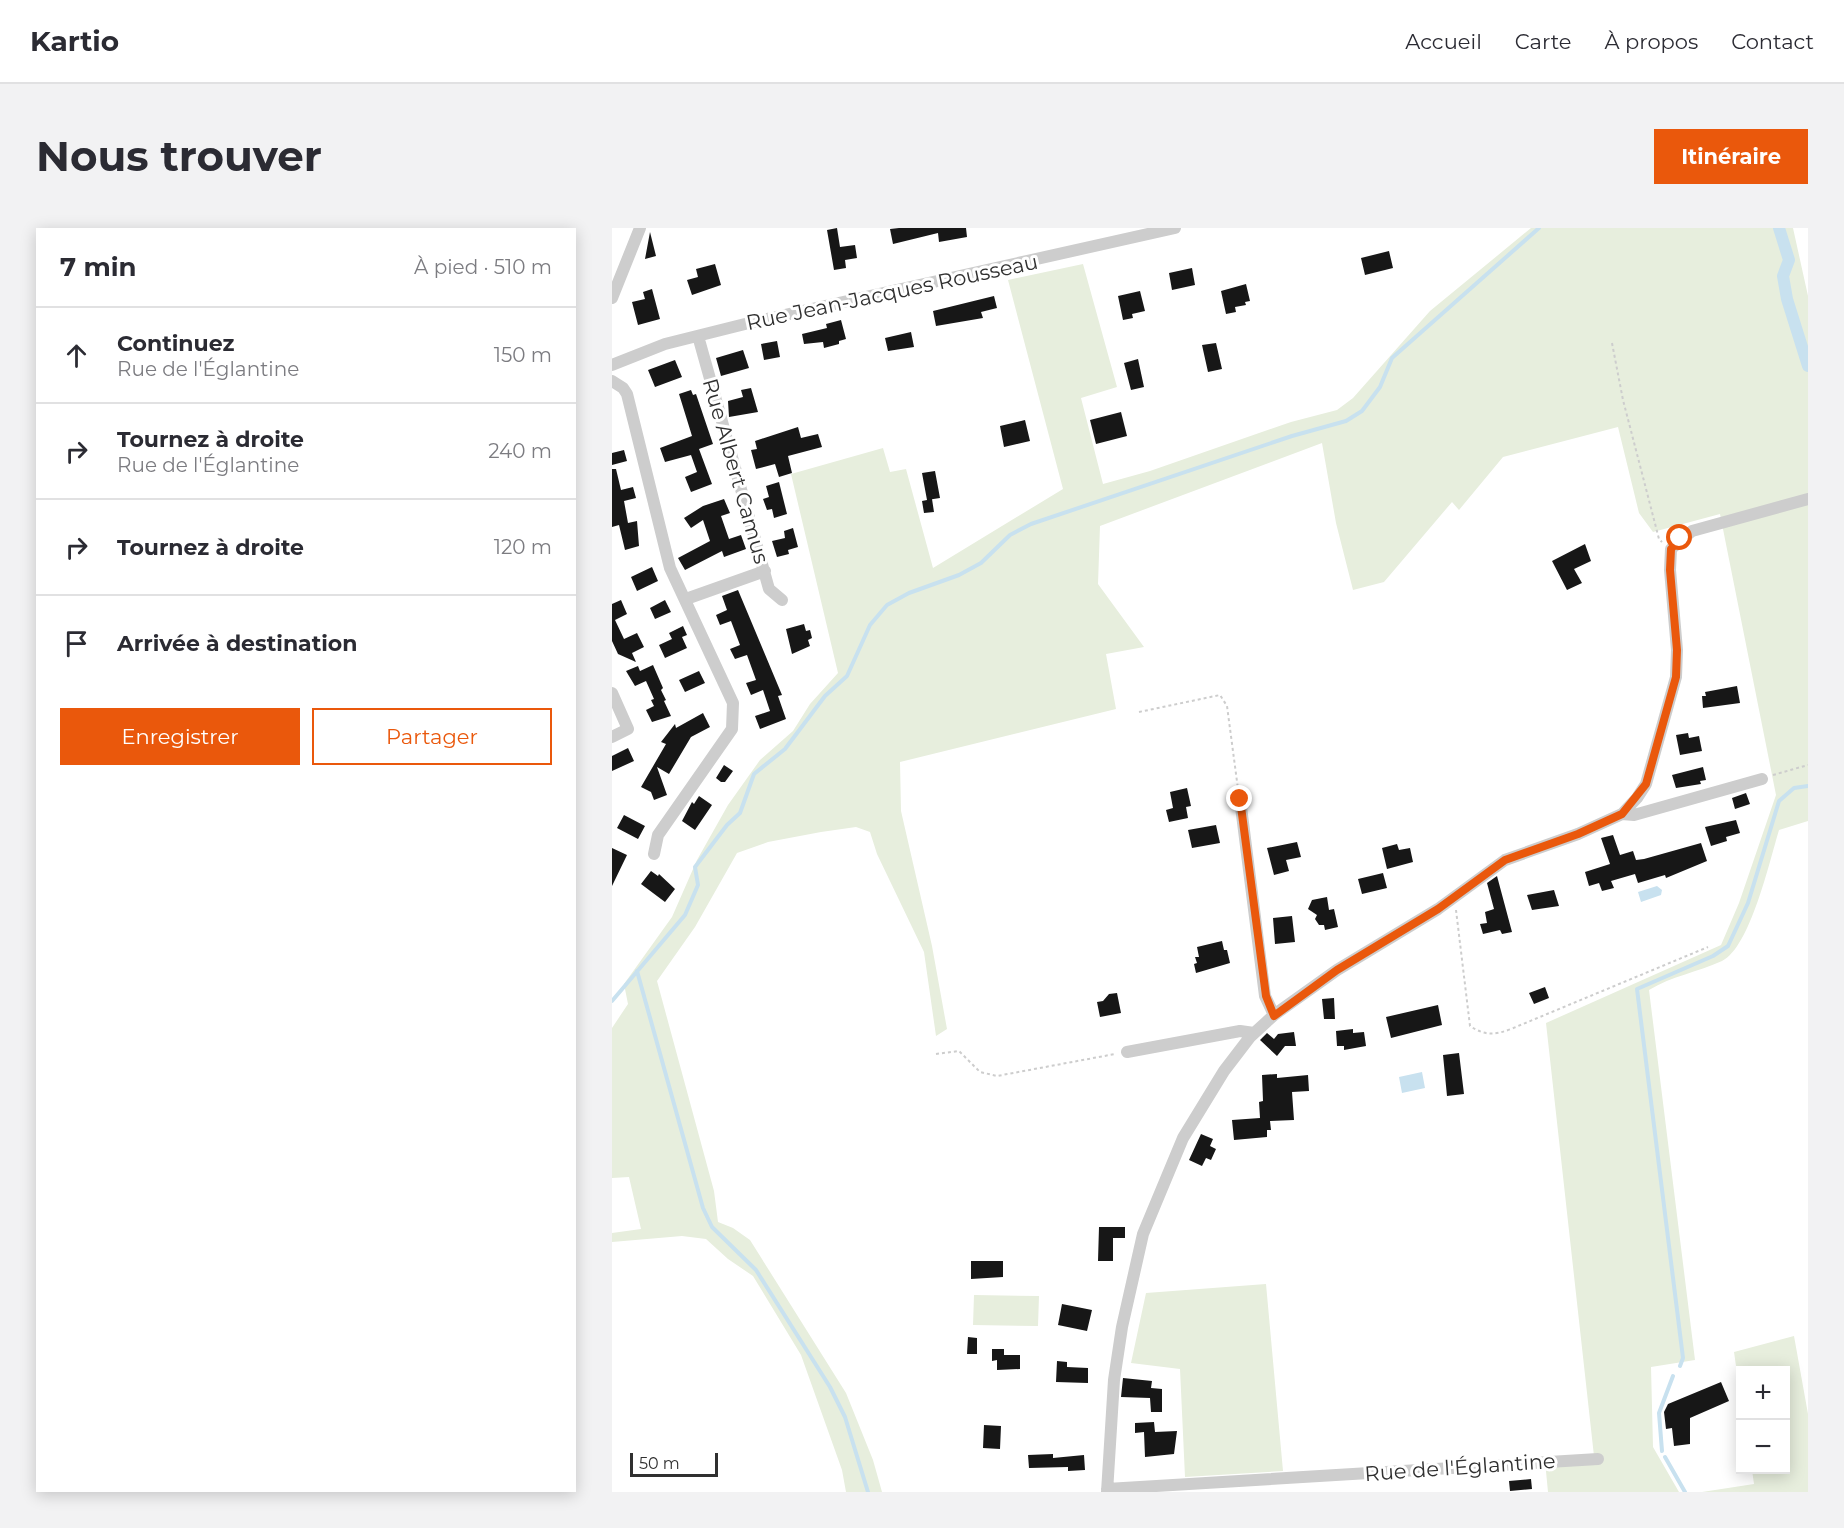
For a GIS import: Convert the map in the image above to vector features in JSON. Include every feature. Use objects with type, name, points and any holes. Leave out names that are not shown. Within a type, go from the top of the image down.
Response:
[{"type":"street","points":[[612,298],[640,228]]},
{"type":"street","name":"Rue Jean-Jacques Rousseau","points":[[612,365],[665,345],[698,336],[1175,228]]},
{"type":"street","name":"Rue Albert Camus","points":[[698,336],[769,589],[782,600]]},
{"type":"street","points":[[612,381],[623,388],[627,394],[670,568],[733,703],[732,729],[658,835],[654,854]]},
{"type":"street","points":[[1671,549],[1692,531],[1808,499]]},
{"type":"street","name":"Rue de l'Églantine","points":[[1598,1459],[1107,1491],[1114,1380],[1122,1327],[1143,1234],[1184,1138],[1224,1071],[1254,1033],[1274,1016],[1337,970],[1438,909],[1454,895],[1505,860],[1578,834],[1622,814],[1646,784],[1676,677],[1677,650],[1670,570],[1671,549]]},
{"type":"street","points":[[686,599],[765,572]]},
{"type":"street","points":[[612,693],[628,729],[612,736]]},
{"type":"street","name":"Rue de l'Églantine","points":[[1622,814],[1634,815],[1762,779]]},
{"type":"street","points":[[1240,799],[1266,996],[1274,1016]]},
{"type":"street","points":[[1127,1052],[1240,1031],[1254,1033]]},
{"type":"path","points":[[1612,343],[1623,400],[1659,539],[1671,549]]},
{"type":"path","points":[[1139,712],[1220,695],[1227,706],[1240,799]]},
{"type":"path","points":[[1762,779],[1808,765]]},
{"type":"path","points":[[1454,895],[1470,1026],[1487,1034],[1495,1035],[1511,1029],[1708,947]]},
{"type":"path","points":[[936,1054],[959,1051],[980,1072],[997,1076],[1127,1052]]},
{"type":"green space","points":[[1531,228],[1793,228],[1808,296],[1808,821],[1779,830],[1758,902],[1750,922],[1732,953],[1722,961],[1649,990],[1695,1360],[1651,1367],[1653,1447],[1679,1492],[1548,1492],[1545,1461],[1594,1456],[1546,1023],[1721,945],[1739,903],[1776,795],[1720,514],[1653,532],[1639,513],[1618,427],[1503,457],[1459,510],[1452,502],[1384,582],[1353,590],[1336,523],[1322,443],[1100,526],[1098,584],[1144,647],[1106,654],[1116,709],[900,762],[901,811],[932,946],[947,1029],[936,1036],[924,952],[877,854],[870,832],[856,827],[821,832],[768,842],[737,853],[695,927],[657,981],[714,1191],[718,1222],[733,1228],[750,1240],[846,1393],[873,1460],[882,1492],[846,1492],[842,1470],[801,1355],[753,1276],[728,1259],[706,1239],[682,1236],[612,1242],[612,1233],[641,1229],[629,1177],[612,1178],[612,1028],[628,1004],[624,984],[672,917],[697,860],[728,805],[760,760],[793,731],[810,704],[838,673],[791,474],[883,448],[890,472],[906,469],[933,568],[1063,489],[1008,280],[1083,264],[1117,387],[1081,398],[1103,484],[1150,471],[1291,422],[1337,410],[1353,398],[1430,311]]},
{"type":"green space","points":[[1266,1284],[1283,1471],[1185,1477],[1180,1369],[1131,1363],[1146,1293]]},
{"type":"green space","points":[[974,1295],[1039,1296],[1038,1326],[973,1325]]},
{"type":"green space","points":[[1794,1336],[1808,1414],[1808,1492],[1702,1492],[1754,1484],[1753,1474],[1790,1474],[1790,1366],[1736,1366],[1734,1352]]},
{"type":"water","points":[[1657,886],[1662,890],[1661,895],[1641,902],[1638,892]]},
{"type":"water","points":[[1422,1072],[1425,1088],[1402,1093],[1399,1077]]},
{"type":"building","points":[[837,228],[840,247],[855,245],[857,258],[845,260],[846,268],[834,270],[827,230]]},
{"type":"building","points":[[966,228],[967,237],[939,242],[938,233],[893,244],[890,229]]},
{"type":"building","points":[[650,232],[656,256],[645,259]]},
{"type":"building","points":[[1389,251],[1393,268],[1365,275],[1361,258]]},
{"type":"building","points":[[715,264],[721,285],[692,295],[687,280],[698,277],[696,269]]},
{"type":"building","points":[[1192,268],[1195,285],[1172,290],[1169,273]]},
{"type":"building","points":[[1246,284],[1250,301],[1245,302],[1246,305],[1235,307],[1236,312],[1226,314],[1221,291]]},
{"type":"building","points":[[652,289],[660,319],[638,325],[632,302],[645,299],[643,292]]},
{"type":"building","points":[[1140,291],[1145,311],[1132,314],[1133,318],[1123,320],[1118,296]]},
{"type":"building","points":[[994,296],[997,308],[981,312],[983,318],[936,326],[933,311]]},
{"type":"building","points":[[841,320],[846,339],[839,341],[839,344],[824,348],[823,342],[804,344],[802,334],[827,328],[826,324]]},
{"type":"building","points":[[911,332],[914,347],[888,351],[885,338]]},
{"type":"building","points":[[777,341],[780,357],[764,360],[761,344]]},
{"type":"building","points":[[1216,343],[1222,369],[1208,372],[1202,345]]},
{"type":"building","points":[[743,350],[749,368],[721,376],[716,358]]},
{"type":"building","points":[[1138,359],[1144,387],[1131,390],[1124,363]]},
{"type":"building","points":[[675,360],[682,377],[655,387],[648,370]]},
{"type":"building","points":[[751,388],[758,412],[729,417],[728,401],[743,397],[741,390]]},
{"type":"building","points":[[691,390],[693,395],[696,394],[713,444],[699,449],[712,484],[691,492],[685,477],[697,472],[691,455],[665,462],[660,448],[692,436],[679,394]]},
{"type":"building","points":[[1121,412],[1127,436],[1096,444],[1090,420]]},
{"type":"building","points":[[1025,420],[1030,441],[1004,447],[1000,426]]},
{"type":"building","points":[[798,427],[801,438],[818,434],[822,447],[788,456],[792,473],[779,477],[775,464],[756,469],[751,450],[757,449],[755,441]]},
{"type":"building","points":[[624,450],[627,461],[612,465],[612,453]]},
{"type":"building","points":[[612,469],[616,469],[621,490],[633,487],[636,498],[624,501],[628,523],[637,521],[639,546],[625,550],[619,525],[612,527]]},
{"type":"building","points":[[935,471],[940,498],[927,500],[922,473]]},
{"type":"building","points":[[779,482],[787,514],[774,518],[772,509],[767,510],[763,499],[769,497],[766,486]]},
{"type":"building","points":[[724,499],[730,513],[721,516],[729,539],[741,535],[746,549],[724,557],[722,551],[685,570],[678,558],[710,541],[703,520],[691,528],[684,518],[703,506]]},
{"type":"building","points":[[932,499],[934,512],[924,513],[922,501]]},
{"type":"building","points":[[793,528],[798,547],[788,550],[789,554],[777,557],[772,541],[785,538],[784,531]]},
{"type":"building","points":[[1585,544],[1591,561],[1574,569],[1582,583],[1567,590],[1552,561]]},
{"type":"building","points":[[652,567],[658,581],[637,591],[631,577]]},
{"type":"building","points":[[738,590],[782,695],[778,696],[786,719],[760,729],[755,716],[770,711],[763,690],[751,695],[746,683],[756,680],[747,655],[735,659],[730,649],[740,645],[731,621],[720,625],[716,615],[727,610],[722,596]]},
{"type":"building","points":[[621,600],[627,614],[615,620],[624,639],[637,633],[644,647],[632,653],[636,662],[618,654],[612,641],[612,604]]},
{"type":"building","points":[[665,600],[671,612],[655,619],[650,608]]},
{"type":"building","points":[[804,624],[806,631],[810,630],[812,638],[808,640],[810,646],[792,654],[786,629]]},
{"type":"building","points":[[683,626],[687,635],[682,637],[687,648],[665,658],[659,645],[672,639],[669,633]]},
{"type":"building","points":[[653,665],[671,716],[652,722],[646,710],[654,706],[651,700],[654,699],[646,681],[635,686],[626,671],[638,666],[640,671]]},
{"type":"building","points":[[699,671],[705,683],[685,692],[679,680]]},
{"type":"building","points":[[1737,686],[1740,703],[1703,708],[1702,696],[1706,696],[1705,692]]},
{"type":"building","points":[[703,713],[710,727],[691,737],[669,774],[657,767],[667,795],[654,800],[651,792],[641,787],[666,744],[661,742],[675,724],[676,728]]},
{"type":"building","points":[[1688,733],[1689,738],[1699,736],[1702,751],[1680,755],[1676,735]]},
{"type":"building","points":[[628,748],[634,761],[612,771],[612,756]]},
{"type":"building","points":[[724,765],[733,771],[725,782],[721,782],[716,778]]},
{"type":"building","points":[[1703,767],[1706,780],[1700,781],[1701,784],[1676,788],[1672,775]]},
{"type":"building","points":[[1187,788],[1191,806],[1186,807],[1188,818],[1169,822],[1166,810],[1173,808],[1170,792]]},
{"type":"building","points":[[1746,793],[1750,804],[1735,809],[1732,798]]},
{"type":"building","points":[[699,796],[712,805],[695,830],[682,821],[692,802],[694,804]]},
{"type":"building","points":[[624,815],[645,826],[638,839],[617,828]]},
{"type":"building","points":[[1736,820],[1740,833],[1726,837],[1727,841],[1711,846],[1705,827]]},
{"type":"building","points":[[1216,825],[1220,843],[1192,848],[1188,830]]},
{"type":"building","points":[[1613,835],[1620,855],[1633,851],[1636,860],[1701,843],[1707,861],[1666,878],[1665,875],[1638,883],[1635,874],[1611,881],[1614,888],[1602,891],[1599,883],[1589,886],[1585,872],[1610,864],[1601,838]]},
{"type":"building","points":[[1297,842],[1301,857],[1286,860],[1289,871],[1274,875],[1267,848]]},
{"type":"building","points":[[1397,844],[1399,850],[1410,848],[1413,862],[1387,869],[1382,848]]},
{"type":"building","points":[[612,848],[627,855],[612,886]]},
{"type":"building","points":[[651,871],[658,876],[659,874],[675,889],[665,902],[641,884]]},
{"type":"building","points":[[1383,873],[1387,888],[1362,894],[1358,879]]},
{"type":"building","points":[[1497,876],[1512,932],[1502,934],[1500,930],[1483,934],[1480,924],[1487,923],[1485,912],[1494,909],[1487,883]]},
{"type":"building","points":[[1554,890],[1559,906],[1532,910],[1527,895]]},
{"type":"building","points":[[1327,897],[1329,910],[1334,909],[1338,927],[1325,930],[1324,925],[1319,925],[1315,919],[1317,915],[1308,909],[1312,900]]},
{"type":"building","points":[[1292,916],[1295,942],[1275,944],[1273,918]]},
{"type":"building","points":[[1222,941],[1230,963],[1196,973],[1195,957],[1199,957],[1197,947]]},
{"type":"building","points":[[1545,987],[1549,998],[1534,1004],[1529,993]]},
{"type":"building","points":[[1117,993],[1121,1013],[1100,1017],[1097,1002],[1103,1001],[1109,994]]},
{"type":"building","points":[[1334,998],[1335,1019],[1324,1019],[1322,999]]},
{"type":"building","points":[[1438,1005],[1442,1025],[1391,1038],[1386,1017]]},
{"type":"building","points":[[1353,1029],[1353,1033],[1364,1032],[1366,1046],[1344,1050],[1344,1046],[1337,1046],[1336,1031]]},
{"type":"building","points":[[1294,1032],[1296,1046],[1285,1046],[1277,1056],[1260,1040],[1267,1033],[1274,1039],[1278,1034]]},
{"type":"building","points":[[1459,1053],[1464,1094],[1447,1096],[1443,1055]]},
{"type":"building","points":[[1277,1074],[1277,1078],[1308,1075],[1309,1091],[1292,1092],[1294,1120],[1270,1121],[1271,1130],[1267,1130],[1267,1137],[1234,1140],[1232,1120],[1260,1118],[1259,1102],[1263,1101],[1262,1075]]},
{"type":"building","points":[[1201,1134],[1213,1139],[1210,1146],[1216,1149],[1211,1160],[1206,1158],[1202,1166],[1189,1160]]},
{"type":"building","points":[[1099,1227],[1125,1227],[1125,1238],[1113,1238],[1113,1261],[1098,1261]]},
{"type":"building","points":[[971,1261],[1003,1261],[1003,1277],[971,1279]]},
{"type":"building","points":[[1062,1304],[1092,1310],[1087,1331],[1058,1325]]},
{"type":"building","points":[[968,1337],[977,1338],[977,1354],[967,1354]]},
{"type":"building","points":[[992,1349],[1004,1349],[1004,1355],[1020,1355],[1020,1369],[997,1370],[997,1360],[992,1361]]},
{"type":"building","points":[[1057,1361],[1067,1362],[1067,1367],[1088,1368],[1088,1383],[1056,1382]]},
{"type":"building","points":[[1123,1378],[1152,1381],[1151,1388],[1162,1389],[1162,1412],[1151,1412],[1150,1398],[1121,1397]]},
{"type":"building","points":[[1721,1382],[1729,1401],[1690,1418],[1690,1444],[1674,1446],[1672,1428],[1666,1429],[1664,1412],[1668,1404]]},
{"type":"building","points":[[1154,1422],[1155,1432],[1177,1431],[1174,1454],[1145,1457],[1144,1432],[1135,1433],[1135,1423]]},
{"type":"building","points":[[984,1425],[1001,1426],[1000,1449],[983,1448]]},
{"type":"building","points":[[1053,1454],[1053,1458],[1084,1455],[1085,1470],[1068,1471],[1068,1467],[1029,1468],[1028,1455]]},
{"type":"building","points":[[1531,1479],[1532,1489],[1510,1491],[1509,1481]]},
{"type":"waterway","points":[[612,1001],[685,915],[698,885],[695,867],[727,825],[740,813],[754,774],[785,749],[825,696],[847,676],[870,625],[887,605],[909,593],[959,575],[981,563],[1010,535],[1031,524],[1292,436],[1346,421],[1362,411],[1380,387],[1392,358],[1539,228]]},
{"type":"waterway","points":[[1779,228],[1789,260],[1783,276],[1787,299],[1808,366]]},
{"type":"waterway","points":[[1680,1366],[1683,1358],[1637,989],[1713,956],[1728,946],[1748,903],[1779,801],[1794,788],[1808,786]]},
{"type":"waterway","points":[[637,971],[703,1208],[712,1227],[756,1270],[830,1387],[845,1417],[868,1492]]},
{"type":"waterway","points":[[1662,1451],[1659,1413],[1673,1376]]},
{"type":"waterway","points":[[1665,1457],[1685,1492]]},
{"type":"route","points":[[1240,799],[1266,996],[1274,1016],[1337,970],[1438,909],[1454,895],[1505,860],[1578,834],[1622,814],[1637,798],[1646,784],[1676,677],[1677,650],[1670,570],[1671,549],[1680,538]]}]
